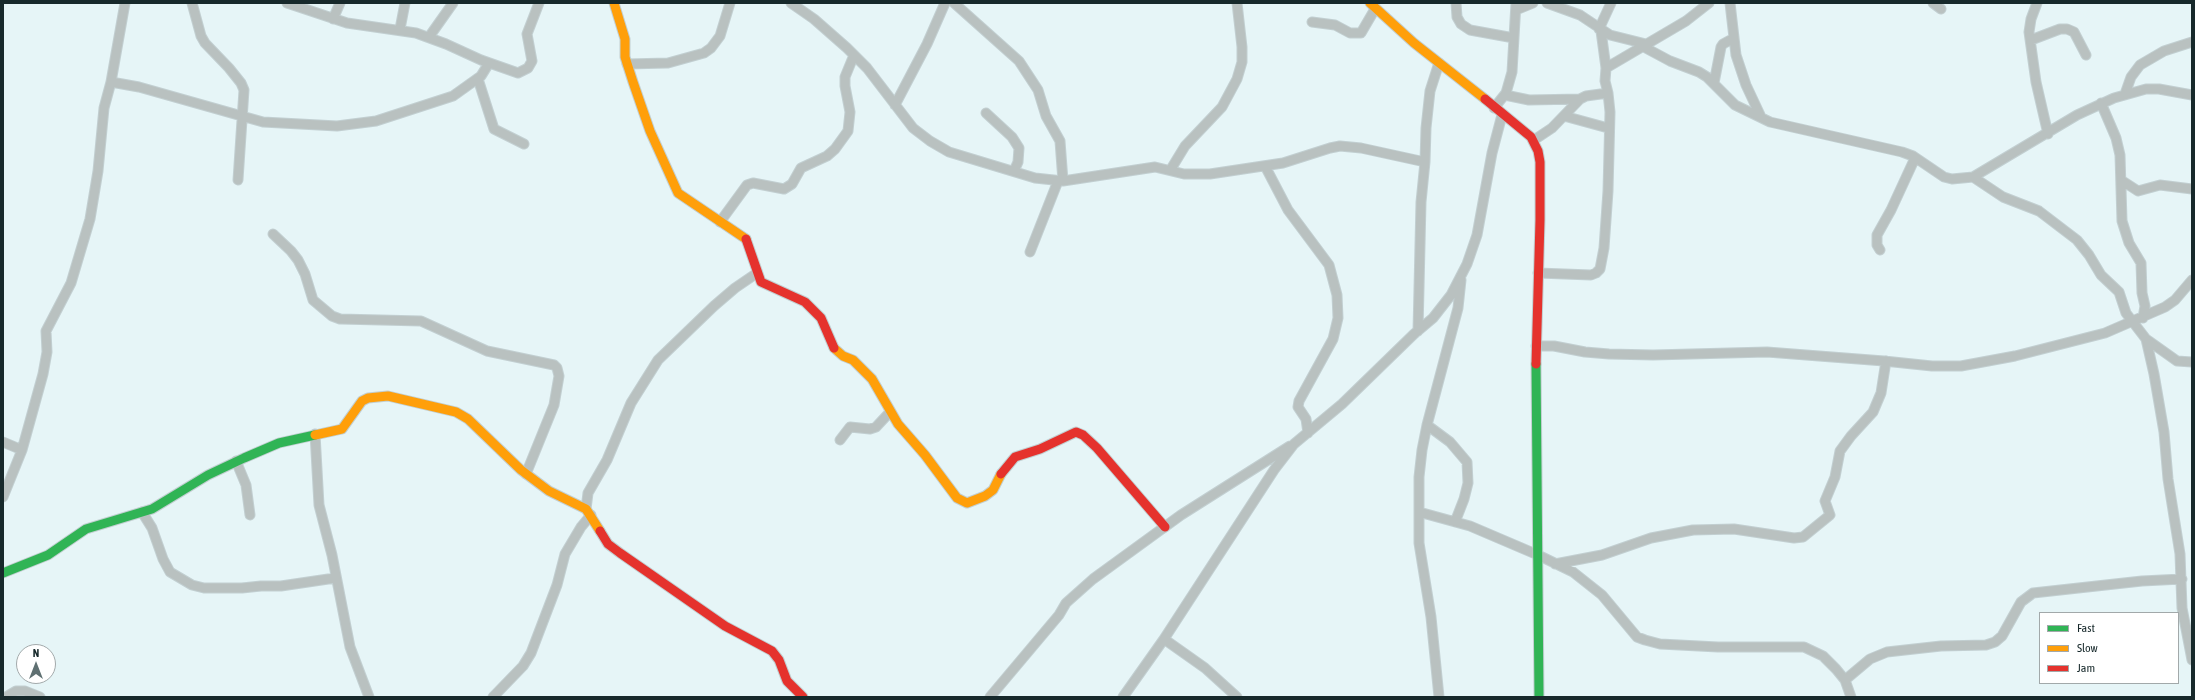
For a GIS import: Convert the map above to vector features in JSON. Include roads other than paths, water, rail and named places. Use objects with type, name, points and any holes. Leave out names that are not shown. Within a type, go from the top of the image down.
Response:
[{"type":"street","points":[[4,492],[22,450],[43,374],[47,352],[46,331],[71,283],[90,219],[98,171],[104,108],[111,82],[126,3]]},
{"type":"street","points":[[192,3],[201,36],[205,44],[241,83],[245,96],[238,180]]},
{"type":"street","points":[[287,3],[347,23],[400,29],[429,37],[489,64],[518,73],[528,68],[532,61],[527,34],[539,3]]},
{"type":"street","points":[[333,19],[340,3]]},
{"type":"street","points":[[400,29],[405,3]]},
{"type":"street","points":[[429,37],[453,3]]},
{"type":"street","points":[[614,3],[625,39],[627,64],[650,131],[671,174],[678,193],[748,240],[761,282],[805,302],[821,318],[834,348],[843,356],[853,360],[872,379],[890,412],[937,470],[953,494],[962,502],[967,503],[978,500],[993,490],[1003,470],[1015,457],[1040,449],[1076,432],[1083,435],[1097,448],[1164,527]]},
{"type":"street","points":[[627,64],[668,63],[704,53],[720,36],[730,3]]},
{"type":"street","points":[[791,3],[814,19],[854,55],[867,68],[913,128],[930,142],[949,152],[1049,181],[1061,181],[1155,167],[1184,174],[1199,175],[1264,166],[1340,146],[1361,148],[1425,162]]},
{"type":"street","points":[[895,105],[928,44],[946,3]]},
{"type":"street","points":[[954,3],[1019,61],[1038,90],[1046,116],[1060,141],[1061,181],[1030,252]]},
{"type":"street","points":[[1171,170],[1185,146],[1222,106],[1237,79],[1242,62],[1242,47],[1237,3]]},
{"type":"street","points":[[1456,3],[1457,17],[1461,24],[1470,30],[1514,38]]},
{"type":"street","points":[[1494,108],[1504,95],[1512,72],[1516,6],[1532,3]]},
{"type":"street","points":[[1547,3],[1580,15],[1600,30],[1620,39],[1644,45],[1670,61],[1699,72],[1714,83],[1735,105],[1761,117],[1783,126],[1902,152],[1915,158],[1944,177],[1952,179],[1973,177],[2048,134],[2076,115],[2125,94],[2159,89],[2192,95]]},
{"type":"street","points":[[1538,273],[1591,276],[1600,269],[1605,232],[1608,128],[1610,112],[1605,81],[1606,68],[1600,30],[1611,3]]},
{"type":"street","points":[[1606,68],[1686,21],[1709,3]]},
{"type":"street","points":[[1730,3],[1734,38],[1741,72],[1761,117]]},
{"type":"street","points":[[1933,3],[1942,9]]},
{"type":"street","points":[[2037,3],[2031,19],[2031,40],[2036,82],[2048,134]]},
{"type":"street","points":[[1312,22],[1335,25],[1354,34],[1361,33],[1372,6],[1414,44],[1439,62],[1534,140],[1540,162],[1536,346],[1539,697]]},
{"type":"street","points":[[2031,40],[2060,29],[2067,29],[2074,32],[2086,55]]},
{"type":"street","points":[[1714,83],[1723,44],[1734,38]]},
{"type":"street","points":[[2125,94],[2131,77],[2140,65],[2164,51],[2192,42]]},
{"type":"street","points":[[720,222],[747,185],[753,184],[784,189],[792,184],[801,168],[827,156],[835,149],[848,131],[850,112],[844,86],[854,55]]},
{"type":"street","points":[[1418,331],[1421,202],[1425,162],[1425,140],[1430,91],[1439,62]]},
{"type":"street","points":[[111,82],[139,87],[244,118],[279,124],[337,126],[376,121],[452,96],[478,79],[489,64]]},
{"type":"street","points":[[478,79],[494,129],[524,144]]},
{"type":"street","points":[[1534,140],[1552,128],[1580,99],[1586,96],[1608,93]]},
{"type":"street","points":[[1504,95],[1529,100],[1580,99]]},
{"type":"street","points":[[2101,103],[2116,138],[2120,154],[2124,229],[2141,263],[2142,293],[2145,306],[2138,320]]},
{"type":"street","points":[[986,113],[1012,137],[1019,148],[1018,162],[1014,171]]},
{"type":"street","points":[[990,697],[1059,615],[1066,603],[1093,579],[1164,527],[1294,444],[1342,404],[1440,310],[1461,277],[1477,235],[1492,153],[1502,115]]},
{"type":"street","points":[[1564,116],[1608,128]]},
{"type":"street","points":[[1880,250],[1877,245],[1877,235],[1891,210],[1915,158]]},
{"type":"street","points":[[1264,166],[1288,210],[1329,265],[1337,295],[1338,318],[1333,339],[1299,401],[1298,407],[1306,419],[1308,433]]},
{"type":"street","points":[[1973,177],[2003,197],[2039,211],[2077,240],[2089,254],[2101,275],[2119,292],[2126,312],[2138,320],[2146,339],[2154,374],[2164,432],[2182,579],[2182,608],[2192,660]]},
{"type":"street","points":[[2121,180],[2138,191],[2160,185],[2192,189]]},
{"type":"street","points":[[273,234],[298,260],[306,274],[313,300],[332,316],[340,319],[421,321],[487,351],[554,365],[558,368],[559,376],[554,405],[526,474]]},
{"type":"street","points":[[493,697],[523,666],[531,653],[557,585],[565,554],[588,512],[588,493],[607,460],[631,402],[658,360],[714,306],[735,288],[757,273]]},
{"type":"street","points":[[1439,697],[1431,617],[1421,558],[1419,512],[1421,457],[1427,425],[1458,308],[1461,277]]},
{"type":"street","points":[[1536,346],[1554,346],[1585,352],[1609,354],[1653,355],[1767,352],[1932,366],[1975,364],[2085,340],[2138,320],[2165,307],[2175,300],[2192,280]]},
{"type":"street","points":[[2146,339],[2177,361],[2192,362]]},
{"type":"street","points":[[1555,564],[1602,555],[1651,538],[1693,530],[1734,529],[1794,538],[1803,537],[1830,515],[1824,501],[1835,477],[1840,451],[1851,436],[1873,412],[1881,393],[1886,361]]},
{"type":"street","points":[[3,573],[48,555],[86,529],[142,512],[236,462],[279,443],[342,429],[348,423],[362,401],[368,398],[388,396],[456,412],[483,432],[526,474],[549,491],[588,512],[608,544],[724,626],[772,651],[779,660],[787,681],[802,697]]},
{"type":"street","points":[[840,440],[850,427],[870,429],[876,427],[890,412]]},
{"type":"street","points":[[1427,425],[1450,442],[1467,462],[1468,483],[1464,499],[1454,522]]},
{"type":"street","points":[[315,434],[319,505],[351,652],[369,697]]},
{"type":"street","points":[[3,442],[22,450]]},
{"type":"street","points":[[1123,697],[1164,640],[1274,470],[1294,444]]},
{"type":"street","points":[[236,462],[246,485],[250,515]]},
{"type":"street","points":[[142,512],[152,528],[163,559],[170,572],[192,585],[204,588],[242,588],[281,586],[335,578]]},
{"type":"street","points":[[1419,512],[1470,526],[1538,555],[1590,584],[1637,637],[1660,644],[1718,647],[1804,647],[1823,656],[1845,680],[1851,697]]},
{"type":"street","points":[[1845,680],[1870,658],[1887,652],[1941,646],[1986,645],[1995,642],[2002,636],[2021,602],[2033,593],[2127,582],[2182,579]]},
{"type":"street","points":[[1164,640],[1205,668],[1237,697]]},
{"type":"street","points":[[6,697],[16,691],[25,691],[40,697]]}]
